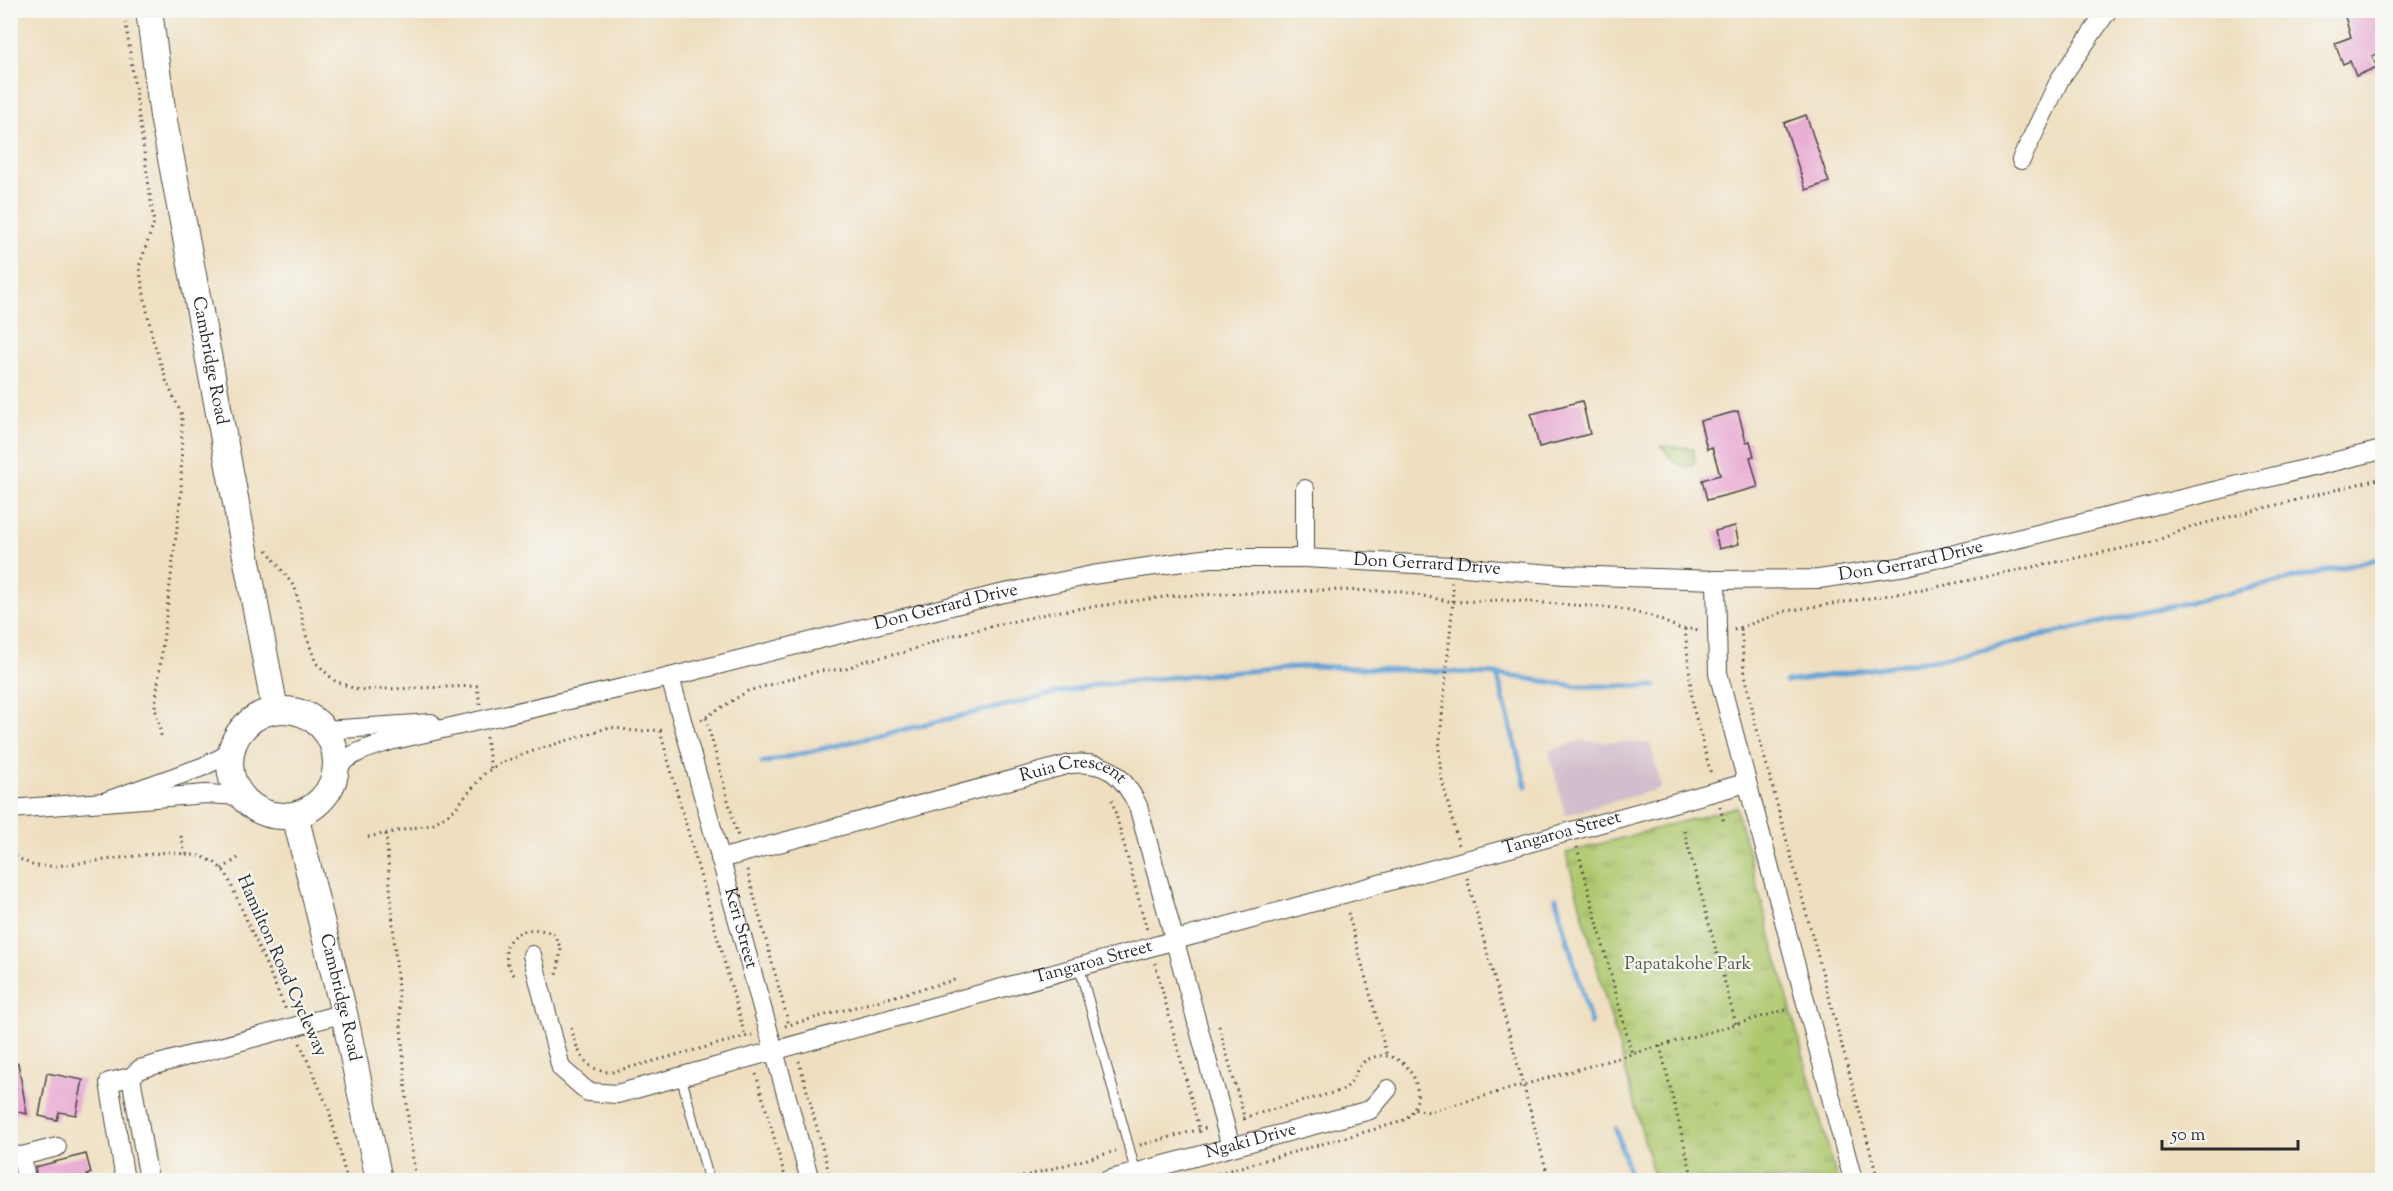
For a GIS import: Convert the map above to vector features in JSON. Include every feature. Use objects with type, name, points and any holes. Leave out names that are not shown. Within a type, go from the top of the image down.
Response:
[{"type":"main road","name":"Cambridge Road","points":[[149,10],[163,116],[275,710]]},
{"type":"main road","points":[[275,710],[309,715],[326,730],[333,744],[336,768],[325,795],[317,804],[295,815],[266,813],[252,806],[234,783],[230,768],[231,753],[236,738],[245,726],[257,717],[275,710]]},
{"type":"main road","name":"Cambridge Road","points":[[295,815],[344,1013],[379,1180]]},
{"type":"street","points":[[2021,160],[2061,79],[2108,10]]},
{"type":"street","name":"Don Gerrard Drive","points":[[336,768],[344,759],[358,751],[474,721],[670,677],[995,595],[1092,575],[1210,558],[1305,558],[1565,575],[1716,580],[1819,579],[1906,566],[2382,450]]},
{"type":"street","points":[[1305,489],[1305,558]]},
{"type":"street","points":[[1716,580],[1718,673],[1852,1180]]},
{"type":"street","name":"Keri Street","points":[[670,677],[810,1180]]},
{"type":"street","name":"Don Gerrard Drive","points":[[326,730],[474,721]]},
{"type":"street","points":[[104,802],[202,767],[231,753]]},
{"type":"street","name":"Ruia Crescent","points":[[720,859],[1070,764],[1081,763],[1116,773],[1127,783],[1138,806],[1231,1148]]},
{"type":"street","name":"Tangaroa Street","points":[[532,955],[561,1068],[588,1092],[609,1094],[774,1051],[1079,966],[1149,938],[1461,853],[1572,830],[1746,783]]},
{"type":"street","points":[[10,809],[206,794],[242,796]]},
{"type":"street","points":[[125,1180],[109,1082],[131,1077],[140,1070],[344,1013]]},
{"type":"street","points":[[131,1077],[149,1180]]},
{"type":"street","name":"Ngaki Drive","points":[[1107,1180],[1370,1110],[1388,1089]]},
{"type":"street","points":[[26,1180],[16,1156],[57,1147]]},
{"type":"lane","points":[[1079,966],[1136,1173]]},
{"type":"lane","points":[[681,1076],[710,1180]]},
{"type":"path","points":[[124,10],[154,223],[139,267],[152,337],[167,383],[182,415],[181,495],[155,706],[162,740]]},
{"type":"path","points":[[368,837],[419,828],[444,818],[485,773],[503,762],[610,727],[660,731],[684,726],[706,718],[748,691],[766,685],[819,671],[846,669],[954,635],[1064,610],[1171,596],[1325,590],[1397,591],[1453,602],[1502,600],[1616,608],[1651,616],[1685,629],[1717,632],[1741,628],[1786,611],[1922,590],[2153,542],[2190,527],[2382,478]]},
{"type":"path","points":[[1451,566],[1453,602],[1450,613],[1441,739],[1441,776],[1550,1180]]},
{"type":"path","points":[[295,588],[306,635],[316,663],[335,681],[358,690],[477,686]]},
{"type":"path","points":[[1741,628],[1744,669],[1755,722],[1878,1180]]},
{"type":"path","points":[[1685,629],[1693,707],[1724,823]]},
{"type":"path","points":[[706,718],[831,1180]]},
{"type":"path","points":[[660,731],[786,1180]]},
{"type":"path","points":[[1104,768],[1212,1176]]},
{"type":"path","points":[[1572,830],[1632,1054]]},
{"type":"path","points":[[1684,831],[1736,1024]]},
{"type":"path","points":[[386,834],[405,1081],[416,1180]]},
{"type":"path","points":[[182,836],[185,854]]},
{"type":"path","points":[[1461,853],[1470,842]]},
{"type":"path","name":"Hamilton Road Cycleway","points":[[10,854],[34,866],[56,866],[168,852],[201,856],[221,869],[236,894],[329,1110],[347,1180]]},
{"type":"path","points":[[221,869],[238,858]]},
{"type":"path","points":[[1348,913],[1387,1056]]},
{"type":"path","points":[[514,975],[507,965],[506,952],[509,940],[520,931],[532,927],[542,929],[554,934],[560,944],[556,975],[560,986]]},
{"type":"path","points":[[1149,938],[1171,932]]},
{"type":"path","points":[[569,1019],[582,1059],[599,1072],[612,1072],[962,978]]},
{"type":"path","points":[[1415,1109],[1430,1112],[1805,1005]]},
{"type":"path","points":[[1217,1019],[1256,1163]]},
{"type":"path","points":[[1660,1046],[1693,1180]]},
{"type":"shaded area","points":[[1578,741],[1650,743],[1662,788],[1565,815],[1549,751]]},
{"type":"green space","points":[[1661,446],[1693,448],[1695,460],[1692,466],[1678,464]]},
{"type":"green space","name":"Papatakohe Park","points":[[1736,807],[1837,1180],[1655,1180],[1566,853]]},
{"type":"building","points":[[2343,10],[2382,10],[2382,52],[2372,56],[2377,67],[2356,76],[2350,61],[2343,64],[2335,43],[2351,37]]},
{"type":"building","points":[[1806,115],[1829,182],[1806,190],[1784,123]]},
{"type":"building","points":[[1582,401],[1590,434],[1539,447],[1531,414]]},
{"type":"building","points":[[1738,411],[1746,442],[1750,441],[1754,456],[1750,457],[1758,487],[1707,500],[1702,480],[1720,475],[1712,447],[1707,449],[1700,421]]},
{"type":"building","points":[[1735,526],[1739,544],[1719,549],[1715,531]]},
{"type":"building","points":[[18,1063],[27,1114],[10,1110],[10,1064]]},
{"type":"building","points":[[47,1073],[83,1080],[76,1115],[59,1112],[57,1120],[39,1116]]},
{"type":"building","points":[[86,1154],[91,1173],[87,1175],[88,1180],[37,1180],[35,1167]]},
{"type":"waterway","points":[[1786,682],[1950,657],[2382,558]]},
{"type":"waterway","points":[[762,763],[1087,686],[1163,678],[1310,666],[1497,674],[1576,686],[1655,686]]},
{"type":"waterway","points":[[1497,674],[1526,786]]},
{"type":"waterway","points":[[1556,898],[1591,1024]]},
{"type":"waterway","points":[[1616,1129],[1631,1180]]}]
